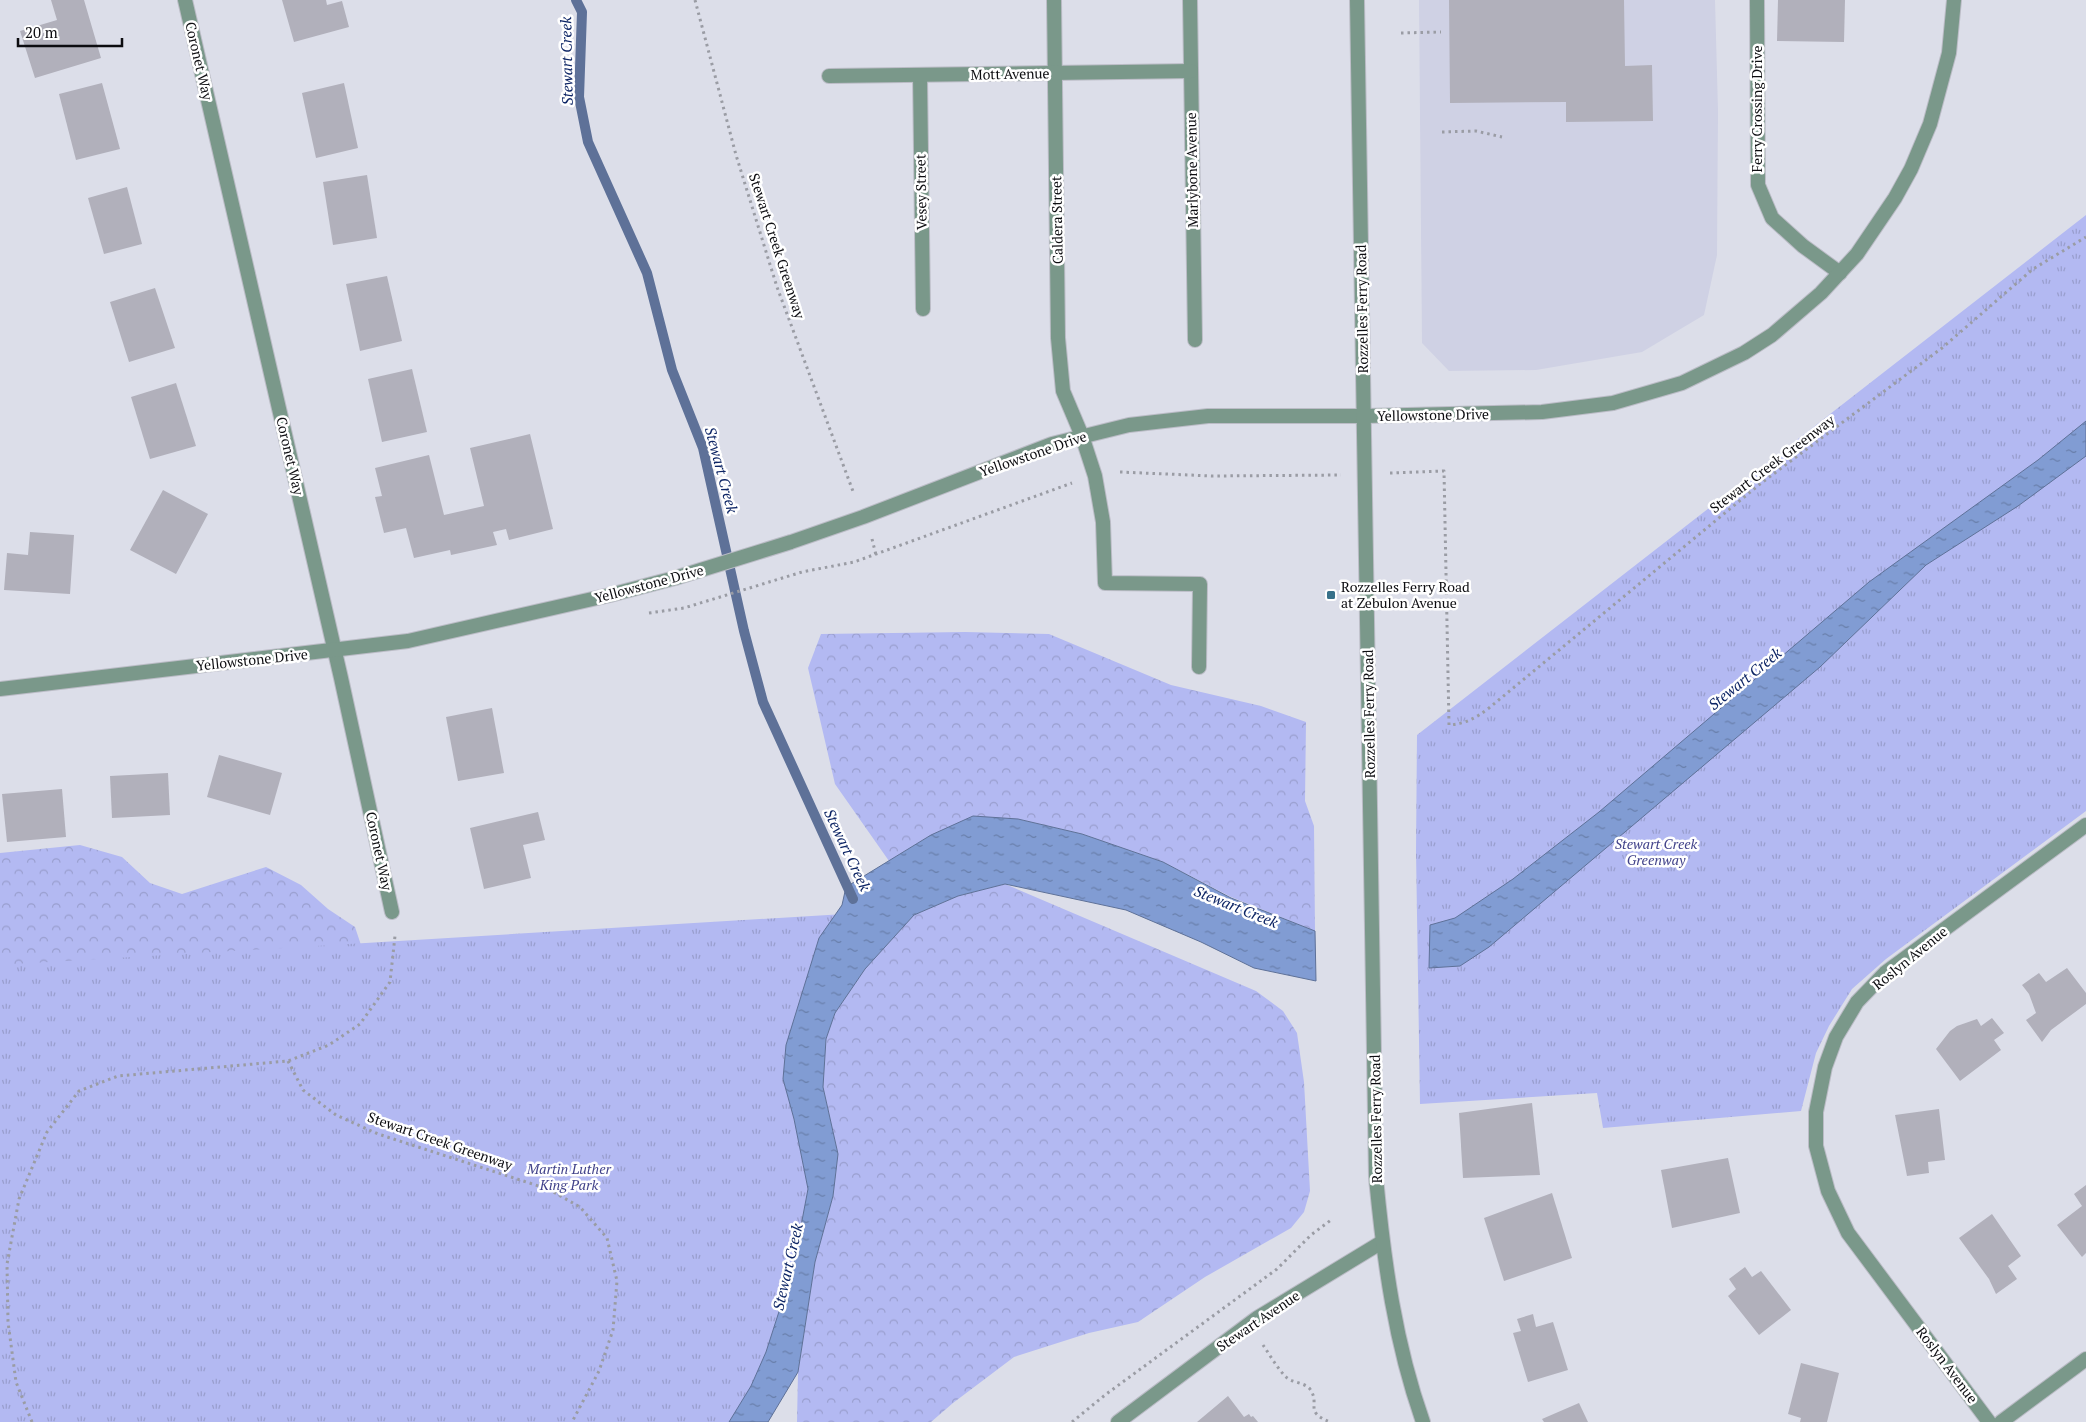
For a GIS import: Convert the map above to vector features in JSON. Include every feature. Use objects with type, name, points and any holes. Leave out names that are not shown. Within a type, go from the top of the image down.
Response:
[{"type":"street","name":"Coronet Way","points":[[185,0],[335,651],[392,912]]},
{"type":"street","name":"Caldera Street","points":[[1054,0],[1058,338],[1063,391],[1082,436],[1095,476],[1103,522],[1105,583],[1200,584],[1199,667]]},
{"type":"street","name":"Marlybone Avenue","points":[[1190,0],[1195,340]]},
{"type":"street","name":"Rozzelles Ferry Road","points":[[1357,0],[1376,1169],[1382,1242],[1389,1293],[1412,1389],[1423,1422]]},
{"type":"street","name":"Ferry Crossing Drive","points":[[1756,0],[1756,147],[1758,185],[1772,218],[1803,246],[1840,273]]},
{"type":"street","name":"Yellowstone Drive","points":[[0,689],[408,642],[610,595],[675,578],[791,542],[863,517],[1052,444],[1129,425],[1208,416],[1364,416],[1542,412],[1613,403],[1682,383],[1744,353],[1772,335],[1821,293],[1857,254],[1895,198],[1930,124],[1949,53],[1954,0]]},
{"type":"street","name":"Mott Avenue","points":[[829,76],[1191,71]]},
{"type":"street","name":"Vesey Street","points":[[920,75],[922,308]]},
{"type":"street","name":"Roslyn Avenue","points":[[1989,1422],[1848,1233],[1828,1192],[1816,1146],[1816,1112],[1825,1068],[1836,1038],[1857,1002],[1885,974],[2086,825]]},
{"type":"street","name":"Stewart Avenue","points":[[1118,1422],[1248,1325],[1382,1242]]},
{"type":"street","points":[[2001,1422],[2086,1359]]},
{"type":"path","name":"Stewart Creek Greenway","points":[[695,0],[736,155],[777,287],[854,494]]},
{"type":"path","points":[[1401,32],[1441,32]]},
{"type":"path","points":[[1442,132],[1476,132],[1502,137]]},
{"type":"path","name":"Stewart Creek Greenway","points":[[1405,473],[1444,471],[1449,725],[1461,725],[1477,717],[1760,484],[1942,348],[2033,269],[2086,237]]},
{"type":"path","points":[[684,608],[802,572],[854,562],[876,555],[1064,485],[1095,476],[1116,472],[1212,476],[1323,475]]},
{"type":"path","points":[[871,536],[876,555]]},
{"type":"path","points":[[32,1422],[16,1382],[8,1322],[7,1264],[19,1200],[47,1132],[79,1091],[118,1076],[288,1061],[329,1045],[360,1024],[390,982],[395,942],[392,912]]},
{"type":"path","name":"Stewart Creek Greenway","points":[[288,1061],[303,1090],[336,1115],[378,1134],[548,1189],[580,1206],[607,1238],[616,1281],[613,1330],[599,1371],[572,1422]]},
{"type":"path","points":[[1072,1422],[1277,1268],[1331,1220]]},
{"type":"path","points":[[1248,1325],[1285,1376],[1309,1388],[1313,1396],[1314,1412],[1318,1417],[1330,1422]]},
{"type":"shaded area","points":[[1419,0],[1715,0],[1718,111],[1717,255],[1704,315],[1642,352],[1536,370],[1449,371],[1422,343]]},
{"type":"green space","name":"Stewart Creek Greenway","points":[[2086,215],[2086,811],[1886,959],[1852,989],[1829,1026],[1816,1053],[1801,1111],[1603,1128],[1597,1093],[1420,1104],[1416,851],[1417,735]]},
{"type":"green space","points":[[965,632],[1049,634],[1171,685],[1261,706],[1306,722],[1305,801],[1314,826],[1315,931],[1231,897],[1163,862],[1082,834],[1018,819],[931,835],[889,861],[835,784],[808,668],[821,634]]},
{"type":"green space","points":[[80,845],[122,857],[150,883],[182,894],[266,867],[301,885],[328,909],[355,927],[363,951],[0,1098],[0,853]]},
{"type":"green space","points":[[1005,884],[1256,991],[1283,1011],[1297,1033],[1304,1082],[1310,1191],[1304,1212],[1291,1228],[1205,1277],[1138,1322],[1089,1333],[1014,1357],[931,1422],[797,1422],[798,1372],[815,1262],[833,1196],[838,1154],[823,1087],[826,1039],[835,1013],[865,969],[914,915],[958,896]]},
{"type":"green space","name":"Martin Luther King Park","points":[[861,913],[820,1017],[824,1172],[748,1422],[0,1422],[0,965]]},
{"type":"water","points":[[2086,421],[2086,456],[2018,506],[1926,565],[1820,667],[1489,947],[1460,966],[1429,968],[1430,925],[1455,918],[1513,879],[1599,812],[1869,582],[2038,460]]},
{"type":"water","points":[[973,816],[1018,819],[1082,834],[1163,862],[1231,898],[1315,931],[1316,981],[1254,968],[1201,942],[1126,910],[1005,884],[958,896],[914,915],[865,969],[835,1013],[826,1039],[823,1087],[838,1154],[833,1196],[815,1262],[798,1372],[768,1422],[729,1422],[751,1386],[766,1352],[793,1268],[808,1189],[794,1119],[783,1079],[786,1045],[819,938],[842,905],[846,887],[931,835]]},
{"type":"building","points":[[51,0],[84,0],[101,58],[35,78],[20,31],[57,20]]},
{"type":"building","points":[[282,0],[326,0],[327,5],[342,1],[349,27],[294,42]]},
{"type":"building","points":[[1449,0],[1624,0],[1625,66],[1652,65],[1653,121],[1566,122],[1566,102],[1450,103]]},
{"type":"building","points":[[1778,0],[1845,0],[1844,42],[1777,41]]},
{"type":"building","points":[[102,83],[120,149],[76,160],[59,94]]},
{"type":"building","points":[[344,83],[358,148],[316,158],[302,93]]},
{"type":"building","points":[[367,175],[377,238],[333,245],[323,182]]},
{"type":"building","points":[[127,187],[142,244],[104,254],[88,198]]},
{"type":"building","points":[[387,276],[402,341],[360,351],[346,284]]},
{"type":"building","points":[[155,288],[175,348],[129,362],[110,302]]},
{"type":"building","points":[[412,369],[427,432],[382,442],[368,379]]},
{"type":"building","points":[[176,383],[196,446],[150,459],[131,397]]},
{"type":"building","points":[[530,434],[553,529],[509,540],[506,529],[493,532],[497,545],[451,555],[450,550],[414,558],[406,528],[384,533],[375,497],[382,496],[375,468],[429,455],[444,515],[484,506],[470,448]]},
{"type":"building","points":[[163,490],[208,514],[176,574],[130,550]]},
{"type":"building","points":[[30,532],[74,535],[70,594],[4,590],[7,553],[28,555]]},
{"type":"building","points":[[492,708],[504,773],[458,781],[446,717]]},
{"type":"building","points":[[219,755],[282,773],[270,815],[207,797]]},
{"type":"building","points":[[168,773],[170,815],[112,818],[110,776]]},
{"type":"building","points":[[62,789],[66,837],[7,842],[2,794]]},
{"type":"building","points":[[538,812],[545,840],[523,845],[531,878],[484,889],[470,828]]},
{"type":"building","points":[[2067,968],[2086,993],[2086,1004],[2051,1030],[2042,1042],[2026,1020],[2036,1013],[2029,994],[2022,985],[2039,973],[2046,982]]},
{"type":"building","points":[[1992,1018],[2004,1033],[1994,1040],[2001,1050],[1960,1081],[1936,1049],[1950,1031],[1957,1026],[1977,1019],[1981,1026]]},
{"type":"building","points":[[1532,1103],[1540,1175],[1463,1178],[1459,1113]]},
{"type":"building","points":[[1939,1109],[1945,1160],[1928,1162],[1929,1173],[1907,1176],[1895,1115]]},
{"type":"building","points":[[1728,1158],[1740,1213],[1672,1228],[1661,1170]]},
{"type":"building","points":[[2086,1185],[2086,1253],[2082,1257],[2057,1225],[2082,1206],[2074,1194]]},
{"type":"building","points":[[1552,1193],[1572,1258],[1504,1281],[1484,1218]]},
{"type":"building","points":[[1992,1214],[2021,1256],[2008,1266],[2017,1279],[1996,1294],[1989,1279],[1959,1238]]},
{"type":"building","points":[[1745,1267],[1752,1277],[1761,1271],[1791,1310],[1759,1335],[1728,1296],[1736,1289],[1729,1279]]},
{"type":"building","points":[[1533,1314],[1536,1327],[1553,1322],[1568,1370],[1528,1382],[1513,1333],[1521,1331],[1517,1319]]},
{"type":"building","points":[[1801,1363],[1839,1373],[1827,1422],[1800,1422],[1801,1418],[1788,1414]]},
{"type":"building","points":[[1228,1396],[1244,1417],[1249,1414],[1258,1422],[1197,1422]]},
{"type":"building","points":[[1579,1403],[1588,1422],[1544,1422],[1542,1419]]},
{"type":"waterway","name":"Stewart Creek","points":[[576,0],[582,12],[579,97],[588,142],[647,273],[672,370],[703,448],[744,631],[763,702],[853,899]]},
{"type":"place","name":"Rozzelles Ferry Road at Zebulon Avenue","points":[[1331,595]]}]
